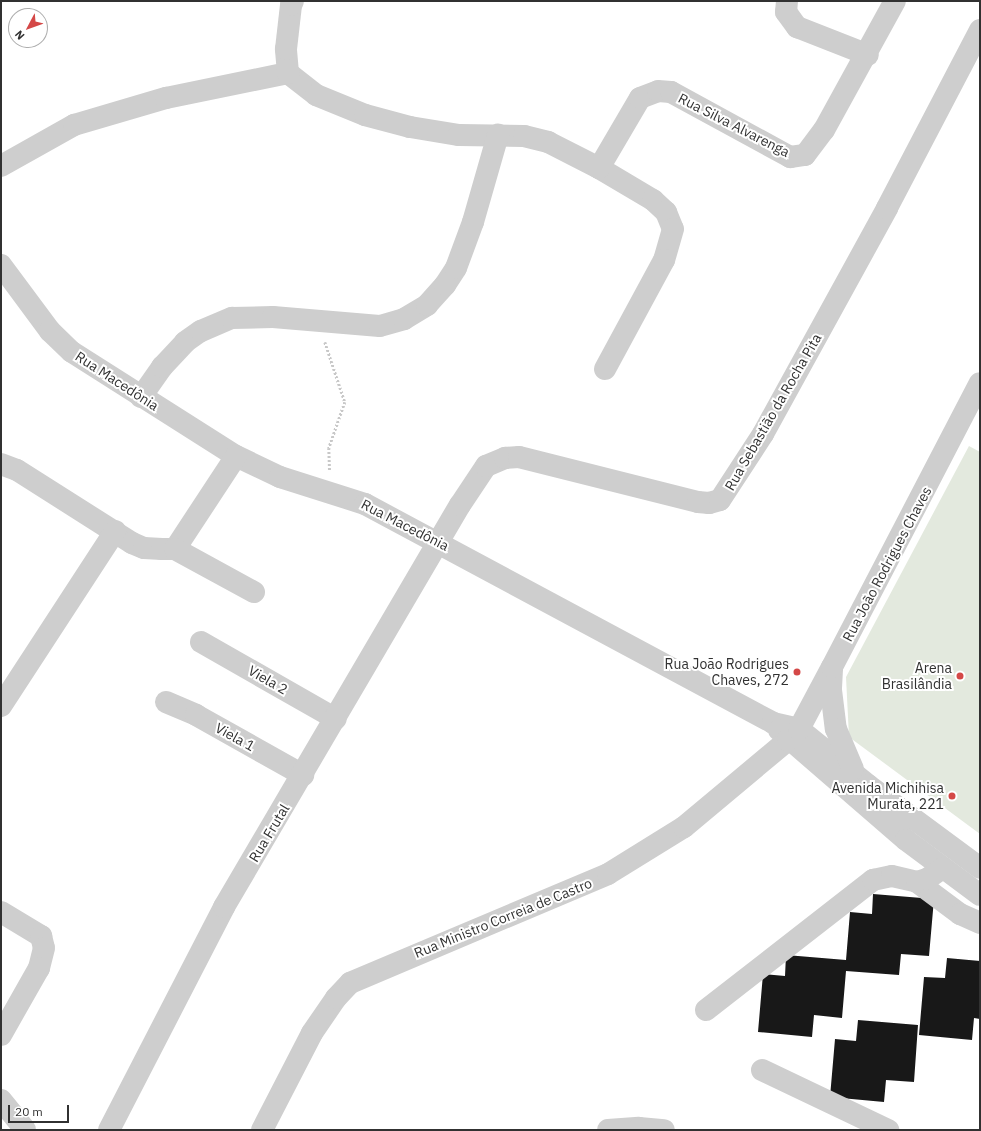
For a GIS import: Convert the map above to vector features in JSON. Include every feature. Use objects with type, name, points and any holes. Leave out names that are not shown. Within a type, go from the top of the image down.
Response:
[{"type":"street","points":[[787,1],[786,12],[797,26],[868,55]]},
{"type":"street","name":"Rua Silva Alvarenga","points":[[599,168],[640,98],[658,91],[671,92],[790,157],[805,155],[817,143],[868,55],[894,1]]},
{"type":"street","points":[[290,2],[286,49],[288,73],[316,95],[337,106],[410,127],[459,135],[524,136],[548,142],[599,168],[653,200],[666,212],[673,229],[664,260],[605,369]]},
{"type":"street","name":"Rua Sebastião da Rocha Pita","points":[[440,542],[460,505],[486,466],[505,458],[519,457],[534,460],[698,502],[716,502],[726,495],[763,434],[887,208],[980,30]]},
{"type":"street","points":[[1,166],[74,126],[166,98],[288,73]]},
{"type":"street","points":[[141,397],[162,367],[185,342],[218,323],[232,318],[255,316],[380,326],[404,319],[427,305],[445,285],[456,268],[474,222],[498,135]]},
{"type":"street","name":"Rua Macedônia","points":[[1,265],[50,331],[72,352],[236,456],[280,478],[365,504],[440,542],[794,734]]},
{"type":"street","name":"Rua João Rodrigues Chaves","points":[[794,734],[832,667],[980,383]]},
{"type":"street","points":[[175,548],[236,456]]},
{"type":"street","points":[[1,464],[17,470],[144,548],[175,548],[254,592]]},
{"type":"street","points":[[1,706],[115,531]]},
{"type":"street","name":"Rua Frutal","points":[[109,1130],[224,907],[440,542]]},
{"type":"street","name":"Viela 2","points":[[201,642],[336,718]]},
{"type":"street","points":[[832,667],[832,697],[836,729],[848,760],[858,776]]},
{"type":"street","name":"Viela 1","points":[[166,702],[196,715],[303,775]]},
{"type":"street","points":[[794,734],[858,776],[980,868]]},
{"type":"street","points":[[794,734],[906,840],[980,895]]},
{"type":"street","name":"Rua Ministro Correia de Castro","points":[[262,1130],[312,1033],[336,998],[350,983],[608,874],[684,827],[794,734]]},
{"type":"street","points":[[917,882],[927,879],[943,868]]},
{"type":"street","points":[[706,1010],[873,880],[892,876],[917,882],[960,914],[980,923]]},
{"type":"street","points":[[1,912],[41,936],[44,948],[39,968],[1,1035]]},
{"type":"street","points":[[762,1070],[888,1130]]},
{"type":"street","points":[[1,1100],[25,1130]]},
{"type":"street","points":[[608,1130],[639,1128],[664,1130]]},
{"type":"path","points":[[318,320],[345,402],[329,448],[331,493]]},
{"type":"shaded area","points":[[969,446],[980,452],[980,834],[849,737],[846,677]]},
{"type":"building","points":[[873,894],[934,899],[929,956],[901,954],[899,975],[846,971],[842,1018],[814,1015],[812,1037],[758,1032],[763,974],[785,976],[786,955],[846,960],[850,912],[872,914]]},
{"type":"building","points":[[947,958],[980,961],[980,1019],[974,1018],[972,1040],[919,1035],[924,977],[945,978]]},
{"type":"building","points":[[858,1020],[918,1025],[914,1082],[886,1080],[884,1102],[830,1097],[835,1039],[856,1041]]},
{"type":"place","name":"Rua João Rodrigues Chaves, 272","points":[[797,672]]},
{"type":"place","name":"Arena Brasilândia","points":[[960,676]]},
{"type":"place","name":"Avenida Michihisa Murata, 221","points":[[952,796]]}]
